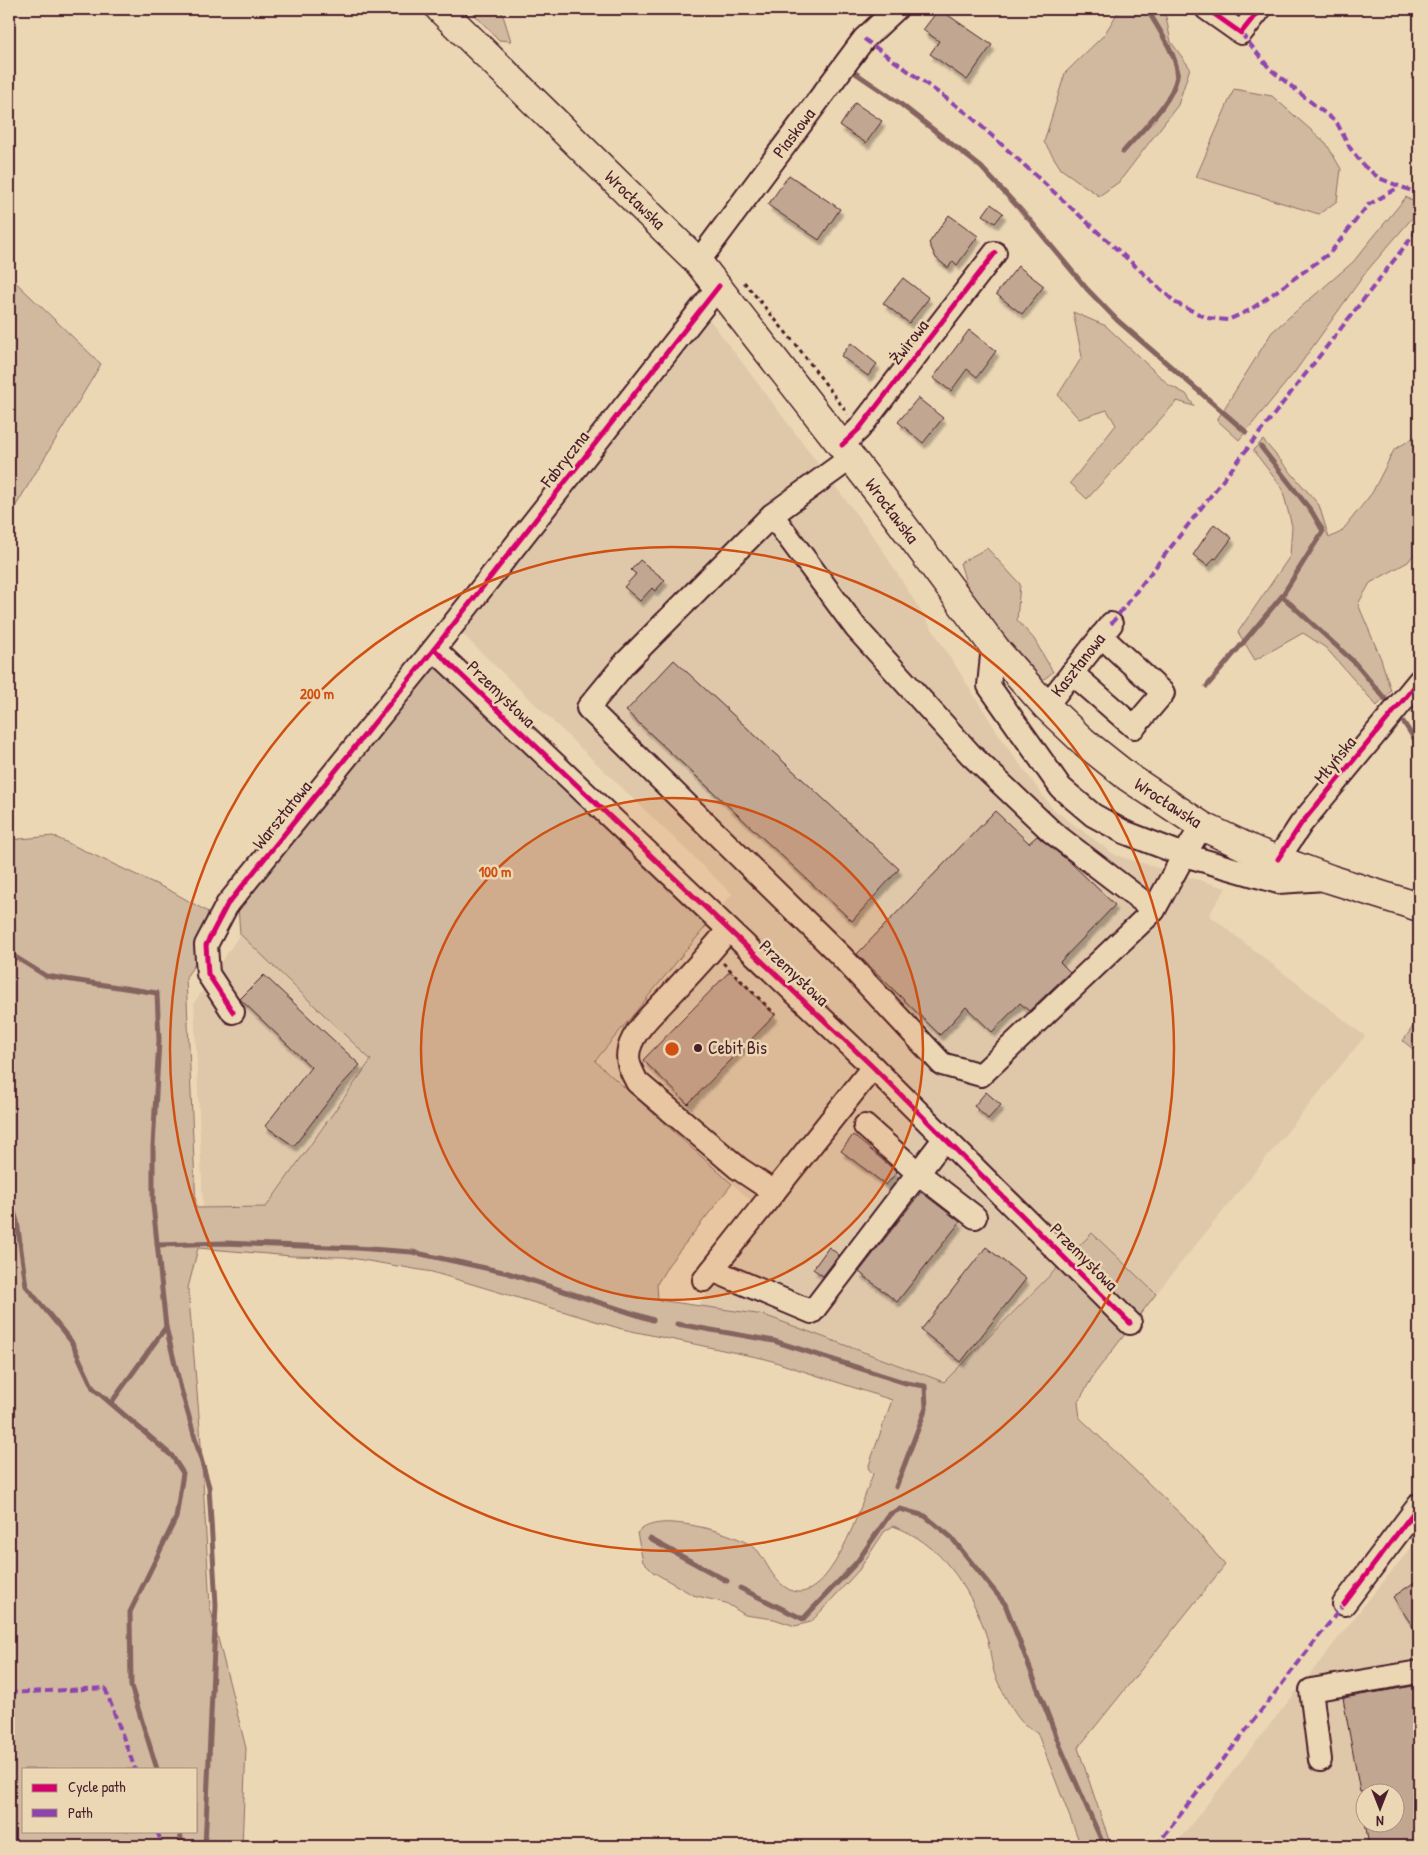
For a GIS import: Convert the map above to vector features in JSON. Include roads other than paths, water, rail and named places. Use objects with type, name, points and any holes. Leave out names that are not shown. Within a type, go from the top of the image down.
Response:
[{"type":"main road","name":"Wrocławska","points":[[440,9],[698,262],[719,286],[847,451],[993,645],[1046,706],[1084,742],[1128,777],[1202,826],[1330,879],[1419,907]]},
{"type":"street","name":"Piaskowa","points":[[698,262],[864,39],[896,9]]},
{"type":"street","points":[[1206,9],[1241,34],[1260,9]]},
{"type":"street","name":"Żwirowa","points":[[995,253],[859,429],[847,451],[772,515],[626,662],[588,708],[840,955],[942,1064],[982,1075],[1154,910]]},
{"type":"street","name":"Fabryczna","points":[[434,649],[719,286]]},
{"type":"street","points":[[772,515],[856,628],[971,755],[1052,832],[1154,910],[1202,826]]},
{"type":"street","name":"Kasztanowa","points":[[1046,706],[1072,673],[1106,630],[1163,693],[1134,726],[1072,673]]},
{"type":"street","points":[[993,645],[989,686],[1061,788],[1093,815],[1184,856],[1278,882],[1330,879]]},
{"type":"street","name":"Przemysłowa","points":[[434,649],[874,1067],[1130,1323]]},
{"type":"street","name":"Warsztatowa","points":[[234,1012],[208,974],[206,944],[228,905],[434,649]]},
{"type":"street","name":"Młyńska","points":[[1278,859],[1301,824],[1419,681]]},
{"type":"street","points":[[728,930],[711,952],[633,1038],[629,1050],[628,1065],[638,1082],[738,1168],[774,1192]]},
{"type":"street","points":[[874,1067],[708,1275],[812,1312],[945,1138]]},
{"type":"street","points":[[865,1126],[918,1173],[975,1217]]},
{"type":"street","points":[[1344,1604],[1419,1505]]},
{"type":"street","points":[[1320,1760],[1311,1690],[1419,1672]]},
{"type":"waterway","points":[[1123,152],[1163,106],[1174,86],[1177,76],[1177,69],[1171,51],[1147,9]]},
{"type":"waterway","points":[[851,70],[898,102],[981,167],[1029,219],[1087,289],[1117,320],[1246,432]]},
{"type":"waterway","points":[[1207,686],[1282,596],[1323,531],[1312,512],[1261,447]]},
{"type":"waterway","points":[[1282,596],[1354,662],[1387,701]]},
{"type":"waterway","points":[[1404,723],[1419,746]]},
{"type":"waterway","points":[[9,953],[46,976],[157,993],[159,1040],[153,1146],[153,1205],[166,1327],[111,1403]]},
{"type":"waterway","points":[[9,1196],[17,1221],[26,1286],[71,1341],[93,1388],[172,1456],[183,1473],[176,1518],[130,1612],[131,1686],[157,1768]]},
{"type":"waterway","points":[[157,1245],[225,1243],[412,1252],[508,1273],[653,1320]]},
{"type":"waterway","points":[[677,1324],[774,1341],[906,1383],[925,1386],[926,1408],[896,1487]]},
{"type":"waterway","points":[[166,1327],[181,1389],[209,1487],[216,1605],[205,1846]]},
{"type":"waterway","points":[[740,1588],[803,1619],[857,1562],[890,1514],[900,1509],[925,1516],[951,1537],[1005,1604],[1060,1746],[1104,1846]]},
{"type":"waterway","points":[[650,1539],[727,1581]]},
{"type":"waterway","points":[[180,1832],[182,1846]]},
{"type":"place","name":"Cebit Bis","points":[[698,1048]]}]
